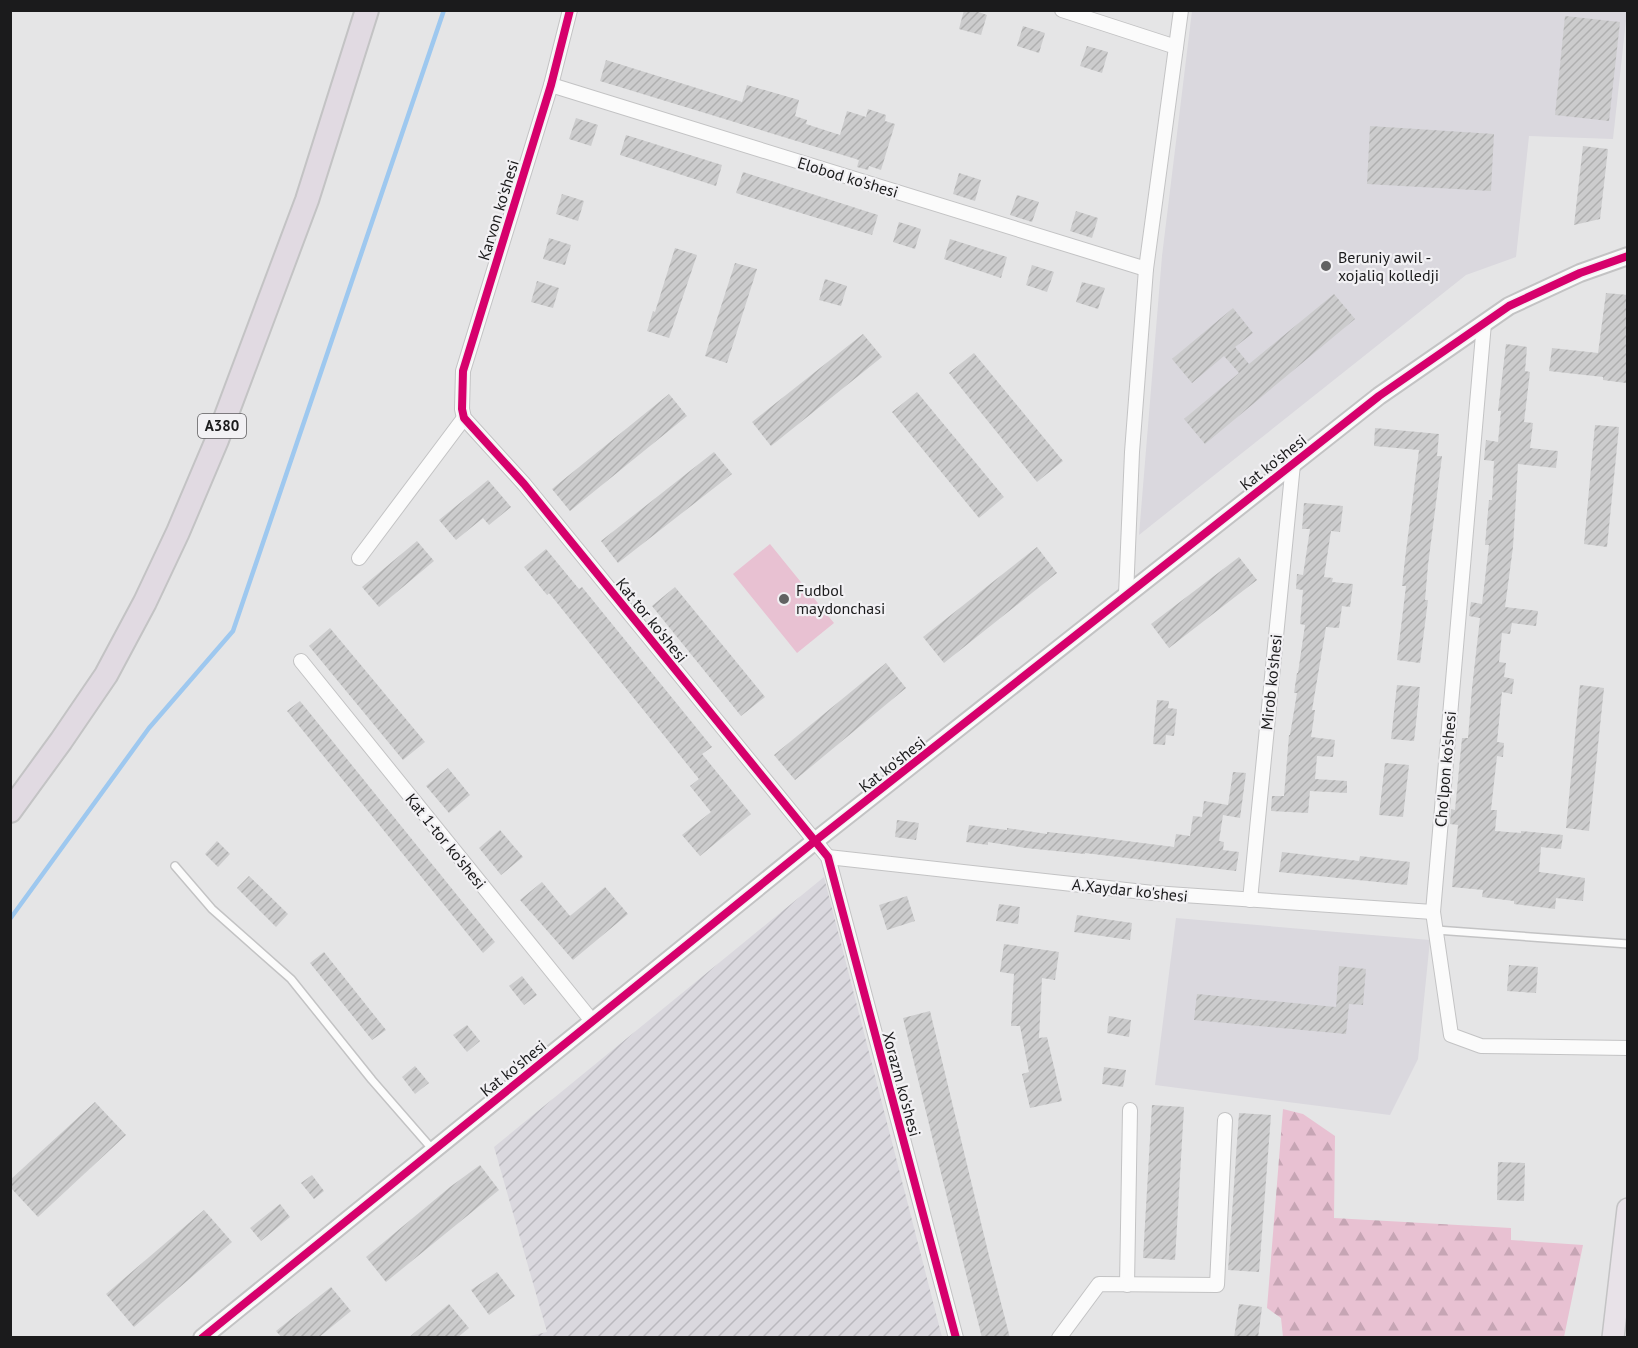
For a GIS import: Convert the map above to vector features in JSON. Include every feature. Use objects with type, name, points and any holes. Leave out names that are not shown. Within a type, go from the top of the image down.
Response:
[{"type":"highway","name":"A380","points":[[10,811],[106,675],[146,602],[178,532],[217,440],[303,210],[367,10]]},
{"type":"main road","points":[[1613,1338],[1628,1209]]},
{"type":"street","name":"Karvon ko'shesi","points":[[464,418],[462,409],[463,371],[550,85],[570,10]]},
{"type":"street","points":[[1062,10],[1176,47]]},
{"type":"street","points":[[1126,595],[1132,452],[1146,269],[1181,10]]},
{"type":"street","name":"Elobod ko'shesi","points":[[550,85],[1146,269]]},
{"type":"street","name":"Kat ko'shesi","points":[[202,1338],[815,842],[1378,396],[1509,306],[1580,273],[1628,256]]},
{"type":"street","name":"Cho'lpon ko'shesi","points":[[1484,323],[1433,912],[1450,1035],[1481,1046],[1628,1048]]},
{"type":"street","points":[[359,558],[464,418]]},
{"type":"street","name":"Kat tor ko'shesi","points":[[464,418],[524,484],[815,842]]},
{"type":"street","name":"Mirob ko'shesi","points":[[1250,900],[1293,464]]},
{"type":"street","name":"Kat 1-tor ko'shesi","points":[[301,661],[592,1022]]},
{"type":"street","name":"Xorazm ko'shesi","points":[[815,842],[828,857],[956,1338]]},
{"type":"street","name":"A.Xaydar ko'shesi","points":[[828,857],[1153,893],[1433,912]]},
{"type":"street","points":[[1127,1285],[1130,1110]]},
{"type":"street","points":[[1059,1338],[1099,1284],[1217,1285],[1225,1120]]},
{"type":"lane","points":[[175,866],[212,909],[291,979],[372,1080],[433,1150]]},
{"type":"lane","points":[[1436,930],[1628,944]]},
{"type":"shaded area","name":"Beruniy awil - xojaliq kolledji","points":[[1192,11],[1627,11],[1613,139],[1529,136],[1516,257],[1466,275],[1139,535],[1162,256]]},
{"type":"shaded area","points":[[824,877],[942,1337],[525,1337],[547,1332],[494,1147]]},
{"type":"shaded area","points":[[1176,918],[1430,940],[1418,1059],[1390,1115],[1155,1085]]},
{"type":"green space","name":"Fudbol maydonchasi","points":[[770,544],[834,623],[797,653],[733,574]]},
{"type":"green space","points":[[1283,1109],[1303,1114],[1335,1136],[1334,1218],[1511,1228],[1511,1240],[1583,1245],[1564,1337],[1283,1337],[1281,1318],[1267,1308]]},
{"type":"building","points":[[964,10],[973,10],[987,15],[981,35],[959,29]]},
{"type":"building","points":[[1565,16],[1620,22],[1609,121],[1555,115]]},
{"type":"building","points":[[1023,26],[1045,33],[1039,53],[1017,46]]},
{"type":"building","points":[[1087,46],[1108,52],[1102,73],[1080,66]]},
{"type":"building","points":[[606,60],[742,102],[747,85],[799,100],[795,116],[807,120],[806,124],[840,135],[847,111],[866,117],[868,109],[886,115],[885,121],[895,124],[881,170],[869,166],[868,170],[857,167],[859,160],[600,81]]},
{"type":"building","points":[[576,118],[598,125],[591,146],[569,139]]},
{"type":"building","points":[[1370,126],[1494,134],[1491,191],[1367,184]]},
{"type":"building","points":[[626,135],[722,165],[716,186],[620,155]]},
{"type":"building","points":[[1583,146],[1608,149],[1600,219],[1574,225]]},
{"type":"building","points":[[743,172],[878,215],[872,235],[736,193]]},
{"type":"building","points":[[959,173],[981,180],[975,201],[953,194]]},
{"type":"building","points":[[562,194],[584,201],[578,221],[556,214]]},
{"type":"building","points":[[1017,195],[1039,202],[1032,222],[1010,215]]},
{"type":"building","points":[[1076,211],[1098,218],[1092,238],[1070,231]]},
{"type":"building","points":[[899,222],[921,229],[915,249],[893,242]]},
{"type":"building","points":[[549,238],[571,245],[565,265],[543,259]]},
{"type":"building","points":[[950,239],[1007,257],[1001,278],[944,259]]},
{"type":"building","points":[[675,248],[697,255],[669,338],[647,331]]},
{"type":"building","points":[[735,263],[757,269],[727,363],[705,356]]},
{"type":"building","points":[[1032,265],[1054,272],[1047,292],[1026,285]]},
{"type":"building","points":[[825,279],[847,286],[841,306],[819,300]]},
{"type":"building","points":[[537,281],[559,288],[553,308],[531,302]]},
{"type":"building","points":[[1082,282],[1105,288],[1098,309],[1076,302]]},
{"type":"building","points":[[1606,293],[1628,295],[1626,383],[1603,380],[1603,377],[1549,371],[1552,348],[1598,353]]},
{"type":"building","points":[[1334,294],[1355,319],[1205,444],[1184,419],[1239,373],[1224,356],[1192,383],[1172,359],[1233,308],[1253,333],[1235,347],[1249,364]]},
{"type":"building","points":[[863,334],[882,357],[771,446],[752,422]]},
{"type":"building","points":[[1506,344],[1527,347],[1525,371],[1530,372],[1524,422],[1533,423],[1530,448],[1558,451],[1556,468],[1518,464],[1513,547],[1505,607],[1538,611],[1536,626],[1512,623],[1510,634],[1502,633],[1499,662],[1506,663],[1504,677],[1514,679],[1512,694],[1502,692],[1497,742],[1504,743],[1503,757],[1497,756],[1491,810],[1497,810],[1495,831],[1563,835],[1561,849],[1541,847],[1539,872],[1585,878],[1583,901],[1556,898],[1555,909],[1514,904],[1514,901],[1482,897],[1483,890],[1452,887],[1458,825],[1450,824],[1451,809],[1455,810],[1462,738],[1468,738],[1480,618],[1469,616],[1471,602],[1482,604],[1489,545],[1485,545],[1489,500],[1492,500],[1494,461],[1484,460],[1486,440],[1498,442],[1501,411],[1498,411]]},
{"type":"building","points":[[974,353],[1063,461],[1037,482],[949,373]]},
{"type":"building","points":[[917,392],[1004,497],[979,518],[892,412]]},
{"type":"building","points":[[669,394],[687,416],[570,511],[552,489]]},
{"type":"building","points":[[1595,425],[1619,427],[1607,547],[1584,544]]},
{"type":"building","points":[[1375,428],[1439,434],[1437,456],[1442,456],[1428,565],[1425,600],[1428,600],[1420,663],[1397,660],[1406,586],[1402,586],[1419,450],[1374,446]]},
{"type":"building","points":[[714,452],[732,474],[618,563],[601,541]]},
{"type":"building","points":[[488,480],[511,507],[489,525],[483,518],[456,540],[439,520]]},
{"type":"building","points":[[1304,503],[1343,506],[1340,532],[1331,531],[1324,577],[1333,578],[1332,582],[1353,584],[1350,607],[1342,606],[1339,628],[1326,627],[1312,710],[1315,710],[1311,737],[1335,740],[1333,757],[1317,756],[1315,779],[1347,781],[1347,793],[1310,791],[1308,813],[1271,811],[1272,796],[1284,796],[1289,735],[1297,693],[1294,693],[1305,625],[1300,624],[1303,590],[1296,589],[1297,574],[1303,575],[1310,529],[1302,529]]},
{"type":"building","points":[[417,541],[434,561],[379,607],[362,587]]},
{"type":"building","points":[[1037,547],[1057,573],[944,663],[923,637]]},
{"type":"building","points":[[546,549],[579,589],[582,587],[712,747],[702,754],[751,814],[700,856],[682,835],[711,812],[690,786],[699,779],[549,593],[547,595],[524,567]]},
{"type":"building","points":[[1239,557],[1257,580],[1169,648],[1151,624]]},
{"type":"building","points":[[675,587],[765,697],[741,716],[652,606]]},
{"type":"building","points":[[330,628],[425,742],[403,760],[309,646]]},
{"type":"building","points":[[886,663],[906,688],[795,780],[774,755]]},
{"type":"building","points":[[1397,685],[1420,687],[1414,741],[1391,739]]},
{"type":"building","points":[[1580,685],[1604,688],[1589,831],[1566,828]]},
{"type":"building","points":[[1157,700],[1169,701],[1168,708],[1177,709],[1174,736],[1166,735],[1165,745],[1153,744]]},
{"type":"building","points":[[300,701],[495,942],[483,953],[287,711]]},
{"type":"building","points":[[1385,763],[1409,765],[1403,817],[1379,815]]},
{"type":"building","points":[[448,768],[470,795],[449,813],[426,786]]},
{"type":"building","points":[[1233,772],[1246,773],[1240,818],[1223,815],[1219,841],[1224,842],[1223,850],[1239,852],[1236,871],[988,842],[988,845],[966,842],[969,825],[1174,847],[1176,834],[1190,836],[1193,816],[1202,817],[1204,801],[1228,805]]},
{"type":"building","points":[[897,820],[919,823],[916,840],[895,837]]},
{"type":"building","points":[[500,830],[523,857],[501,875],[479,848]]},
{"type":"building","points":[[217,841],[230,854],[218,867],[205,854]]},
{"type":"building","points":[[1282,852],[1359,861],[1360,856],[1410,862],[1407,885],[1279,872]]},
{"type":"building","points":[[249,876],[288,914],[276,927],[237,888]]},
{"type":"building","points":[[542,882],[570,916],[605,887],[628,914],[573,960],[520,900]]},
{"type":"building","points":[[907,896],[915,921],[887,930],[879,905]]},
{"type":"building","points":[[999,904],[1020,907],[1018,924],[996,921]]},
{"type":"building","points":[[1077,915],[1132,923],[1130,940],[1074,932]]},
{"type":"building","points":[[1004,944],[1059,952],[1055,980],[1042,978],[1039,1038],[1047,1037],[1062,1101],[1030,1108],[1022,1074],[1029,1072],[1020,1026],[1011,1026],[1014,974],[1000,972]]},
{"type":"building","points":[[324,952],[386,1030],[372,1040],[310,963]]},
{"type":"building","points":[[1509,965],[1538,967],[1536,993],[1507,991]]},
{"type":"building","points":[[1339,966],[1366,969],[1363,1005],[1349,1004],[1346,1034],[1194,1020],[1197,994],[1336,1007]]},
{"type":"building","points":[[522,976],[537,995],[524,1005],[509,986]]},
{"type":"building","points":[[930,1011],[1010,1338],[982,1338],[903,1018]]},
{"type":"building","points":[[1109,1016],[1131,1020],[1129,1037],[1107,1033]]},
{"type":"building","points":[[467,1025],[480,1041],[467,1052],[453,1035]]},
{"type":"building","points":[[415,1066],[429,1083],[415,1094],[402,1077]]},
{"type":"building","points":[[1104,1067],[1126,1070],[1123,1087],[1102,1084]]},
{"type":"building","points":[[95,1102],[126,1135],[38,1217],[10,1187],[10,1180]]},
{"type":"building","points":[[1152,1105],[1184,1107],[1175,1260],[1143,1258]]},
{"type":"building","points":[[1239,1113],[1271,1115],[1259,1272],[1228,1270]]},
{"type":"building","points":[[1498,1162],[1525,1163],[1524,1201],[1497,1200]]},
{"type":"building","points":[[480,1165],[499,1190],[386,1282],[366,1257]]},
{"type":"building","points":[[312,1175],[324,1191],[314,1199],[301,1183]]},
{"type":"building","points":[[280,1204],[290,1217],[261,1241],[250,1228]]},
{"type":"building","points":[[204,1210],[232,1242],[134,1327],[106,1294]]},
{"type":"building","points":[[497,1272],[515,1296],[489,1315],[471,1290]]},
{"type":"building","points":[[331,1287],[351,1311],[318,1338],[282,1338],[276,1331]]},
{"type":"building","points":[[449,1304],[469,1328],[457,1338],[408,1338]]},
{"type":"building","points":[[1239,1304],[1262,1307],[1258,1338],[1234,1338]]},
{"type":"waterway","points":[[10,919],[149,728],[233,631],[444,10]]},
{"type":"cycle path","points":[[570,10],[551,85],[463,371],[462,409],[464,418],[524,484],[828,857],[956,1338]]},
{"type":"cycle path","points":[[202,1338],[815,841],[1379,396],[1509,306],[1580,273],[1628,256]]},
{"type":"place","name":"Beruniy awil - xojaliq kolledji","points":[[1326,266]]},
{"type":"place","name":"Fudbol maydonchasi","points":[[784,599]]}]
